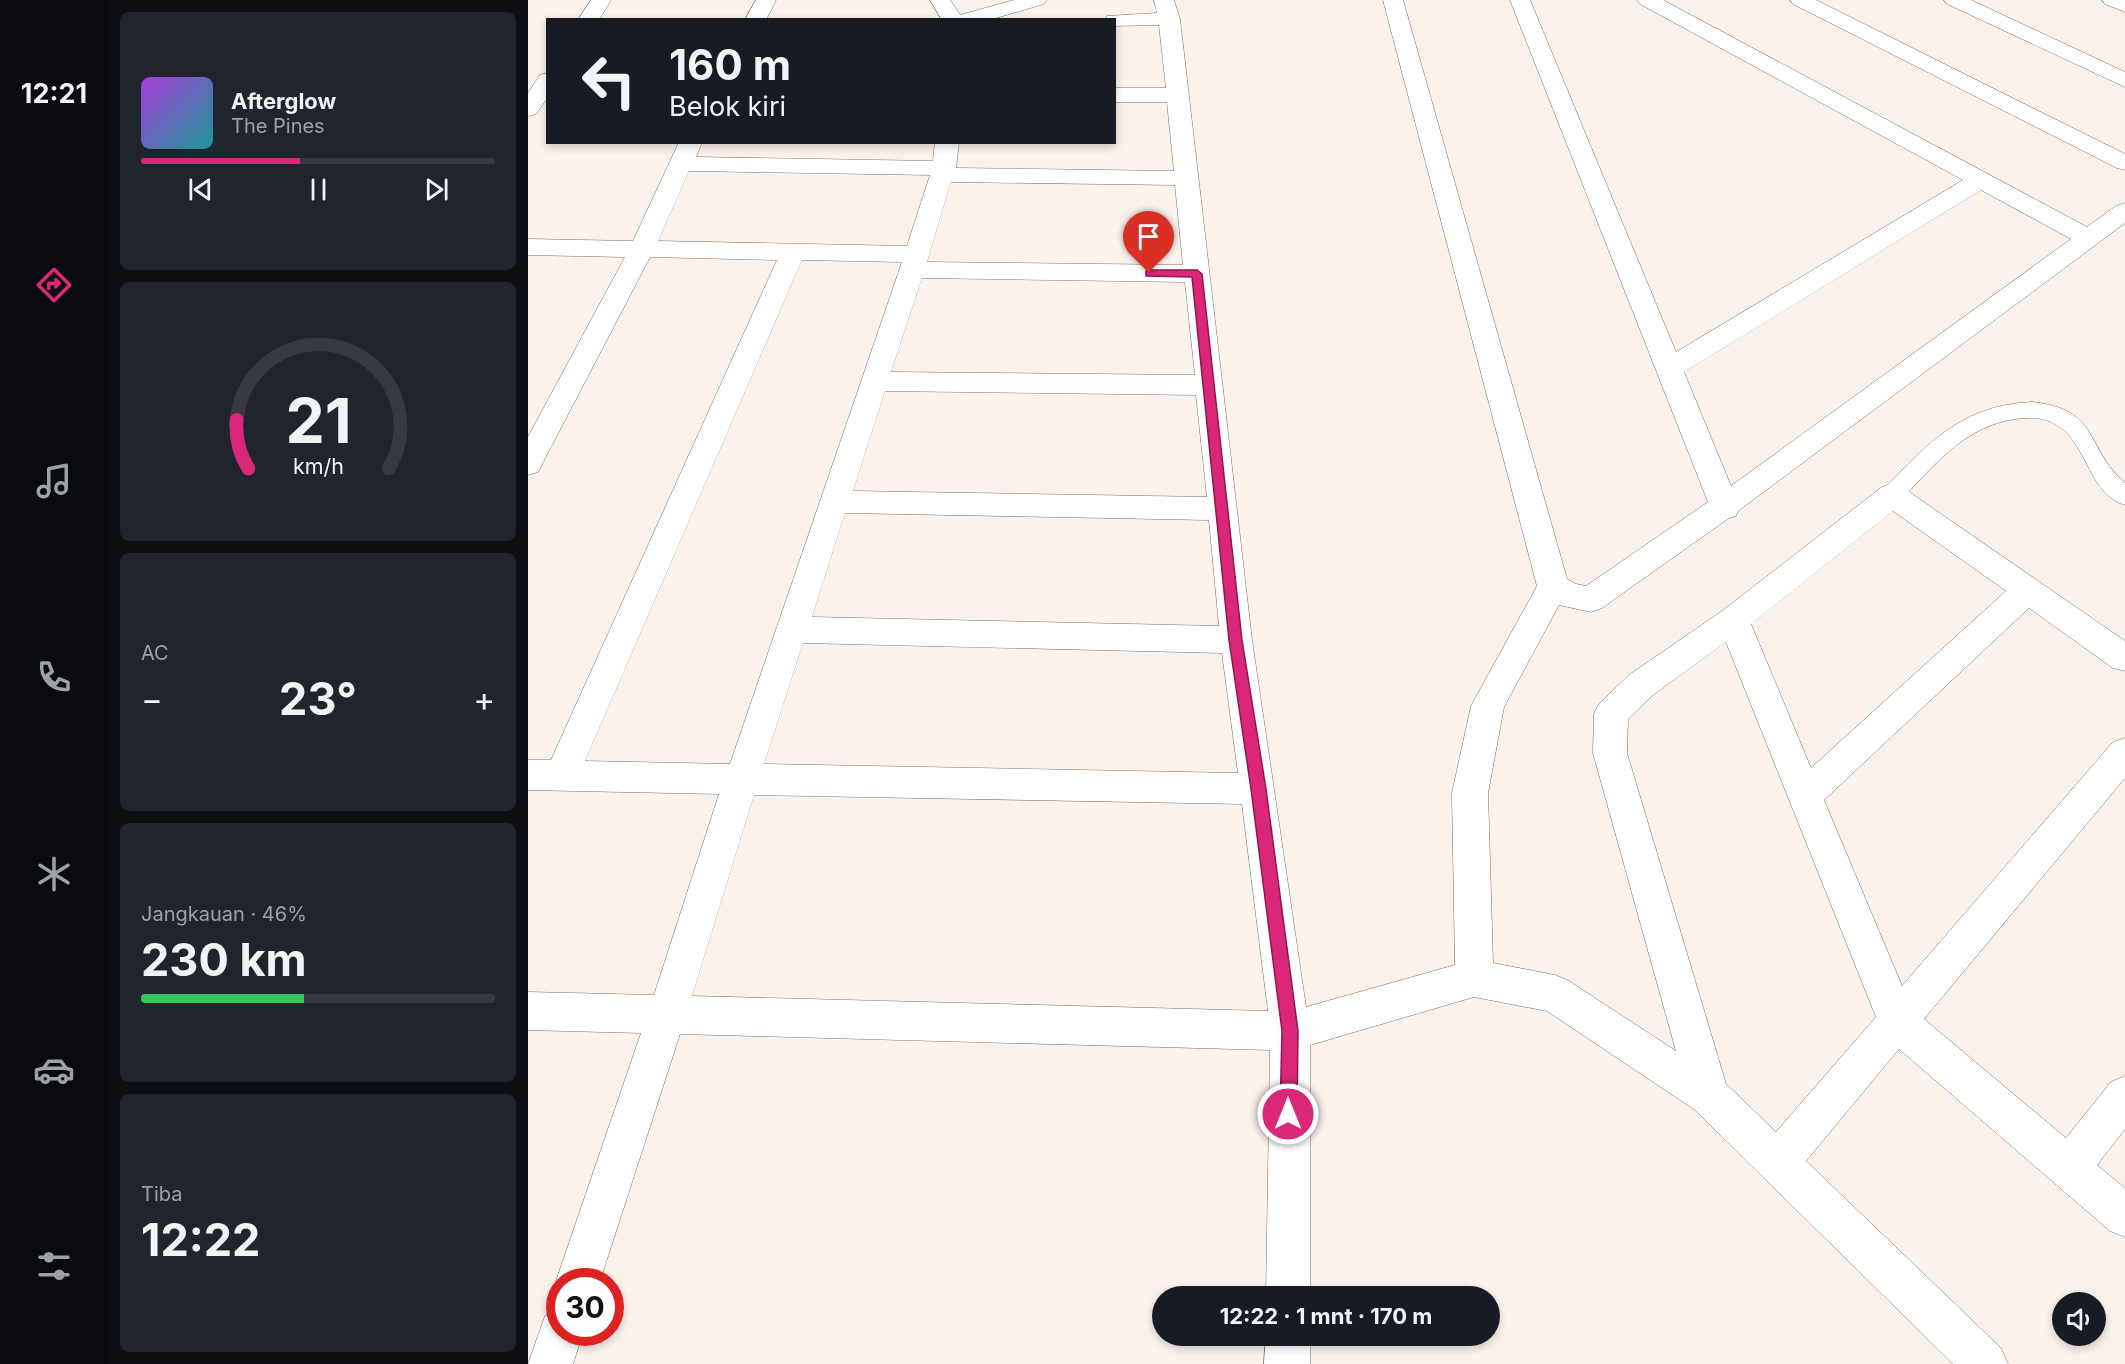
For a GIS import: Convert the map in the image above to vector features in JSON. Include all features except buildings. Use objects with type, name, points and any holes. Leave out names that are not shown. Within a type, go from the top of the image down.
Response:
[{"type":"street","points":[[589,18],[601,0]]},
{"type":"street","points":[[757,18],[766,0]]},
{"type":"street","points":[[940,0],[952,18]]},
{"type":"street","points":[[971,18],[1036,0]]},
{"type":"street","points":[[1393,0],[1554,586],[1570,596],[1591,599],[1725,508],[2058,258],[2125,211]]},
{"type":"street","points":[[1520,0],[1725,508]]},
{"type":"street","points":[[1647,0],[2088,238]]},
{"type":"street","points":[[1800,0],[2125,163]]},
{"type":"street","points":[[1954,0],[2125,80]]},
{"type":"street","points":[[2112,0],[2125,6]]},
{"type":"street","points":[[1116,20],[1166,9],[1178,95],[1236,640],[1290,1031],[1288,1286]]},
{"type":"street","points":[[528,109],[546,83]]},
{"type":"street","points":[[1116,95],[1178,95]]},
{"type":"street","points":[[528,465],[642,249],[685,153],[944,162],[1186,178]]},
{"type":"street","points":[[582,1268],[667,1014],[742,778],[876,381],[944,162]]},
{"type":"street","points":[[1669,369],[1980,180]]},
{"type":"street","points":[[528,247],[793,252],[914,262],[1197,274]]},
{"type":"street","points":[[562,776],[793,252]]},
{"type":"street","points":[[876,381],[1209,386]]},
{"type":"street","points":[[1709,1096],[1610,753],[1611,714],[1641,685],[1733,620],[1892,495],[2125,658]]},
{"type":"street","points":[[836,502],[1223,509]]},
{"type":"street","points":[[1474,978],[1470,793],[1488,706],[1554,586]]},
{"type":"street","points":[[1805,795],[2028,590]]},
{"type":"street","points":[[1733,620],[1897,1020],[2125,1216]]},
{"type":"street","points":[[793,630],[1236,640]]},
{"type":"street","points":[[1777,1163],[2125,753]]},
{"type":"street","points":[[528,775],[1258,789]]},
{"type":"street","points":[[528,1011],[1290,1031],[1474,978],[1555,994],[1709,1096],[1985,1364]]},
{"type":"street","points":[[2069,1168],[2125,1096]]},
{"type":"street","points":[[550,1364],[556,1346]]},
{"type":"lane","points":[[1892,495],[1944,441],[1973,422],[1999,413],[2019,410],[2052,413],[2073,425],[2084,438],[2106,479],[2125,496]]},
{"type":"route","points":[[1149,273],[1197,274],[1236,640],[1290,1031],[1288,1114]]}]
